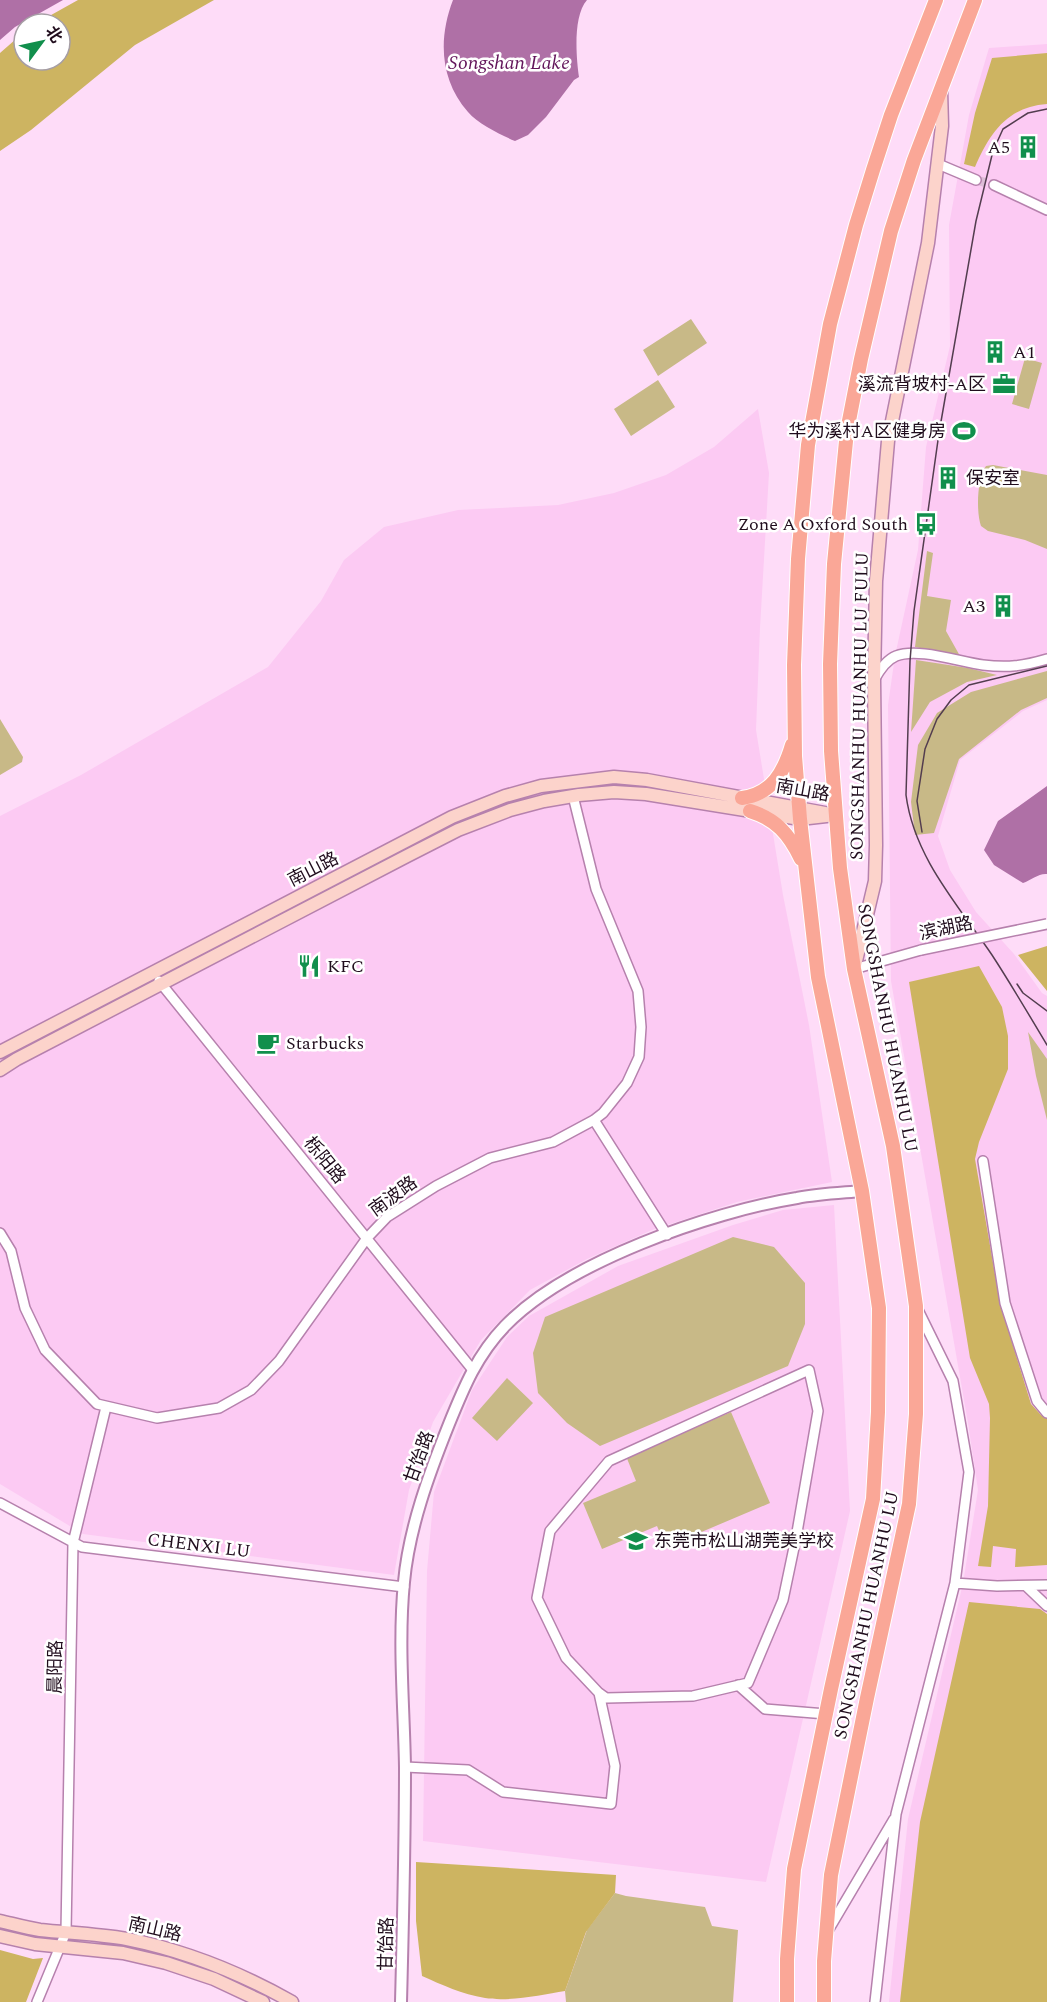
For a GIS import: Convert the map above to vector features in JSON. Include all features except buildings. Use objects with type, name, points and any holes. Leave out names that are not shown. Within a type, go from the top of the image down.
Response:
[{"type":"main road","name":"SONGSHANHU HUANHU LU","points":[[787,2002],[787,1959],[794,1869],[873,1499],[878,1412],[879,1308],[862,1191],[818,976],[805,870],[795,731],[794,665],[798,559],[808,445],[830,324],[856,225],[891,115],[936,0]]},
{"type":"main road","name":"SONGSHANHU HUANHU LU","points":[[824,2002],[826,1933],[831,1875],[909,1504],[916,1414],[916,1306],[893,1146],[854,969],[840,868],[831,751],[830,664],[834,564],[847,431],[891,231],[941,86],[975,0]]},
{"type":"main road","name":"SONGSHANHU HUANHU LU FULU","points":[[854,969],[860,937],[873,896],[876,873],[874,680],[876,580],[888,441],[924,271],[942,126],[941,86]]},
{"type":"main road","points":[[742,798],[764,791],[776,780],[788,756],[795,731]]},
{"type":"main road","name":"南山路","points":[[0,1052],[452,817],[505,796],[541,786],[614,777],[647,780],[742,798],[800,813]]},
{"type":"main road","name":"南山路","points":[[0,1070],[160,984],[458,830],[510,810],[544,801],[614,792],[646,794],[750,812],[835,814]]},
{"type":"main road","points":[[750,812],[767,818],[781,828],[800,856],[805,870]]},
{"type":"main road","name":"南山路","points":[[0,1921],[38,1929],[126,1939],[170,1950],[219,1965],[292,2002]]},
{"type":"main road","name":"南山路","points":[[0,1936],[35,1944],[123,1953],[214,1978],[263,2002]]},
{"type":"street","points":[[938,165],[976,180]]},
{"type":"street","points":[[994,185],[1047,210]]},
{"type":"street","points":[[874,680],[882,667],[895,656],[911,653],[952,658],[983,665],[1018,667],[1047,659]]},
{"type":"street","name":"南波路","points":[[0,1233],[11,1251],[25,1308],[45,1350],[97,1404],[157,1418],[219,1408],[251,1390],[279,1361],[367,1238],[387,1217],[436,1186],[481,1162],[553,1142],[594,1120],[627,1083],[639,1057],[642,1028],[638,991],[596,889],[573,796]]},
{"type":"street","name":"滨湖路","points":[[854,969],[921,950],[1047,924]]},
{"type":"street","name":"栎阳路","points":[[154,971],[160,984],[472,1369]]},
{"type":"street","points":[[594,1120],[667,1235]]},
{"type":"street","points":[[983,1161],[1005,1303],[1037,1401],[1047,1413]]},
{"type":"street","name":"甘饴路","points":[[401,2002],[405,1767],[404,1587],[410,1548],[423,1497],[442,1440],[472,1369],[504,1327],[535,1301],[616,1254],[746,1208],[798,1197],[862,1191]]},
{"type":"street","points":[[875,2002],[896,1814],[955,1583],[969,1472],[953,1381],[916,1306]]},
{"type":"street","points":[[809,1370],[818,1411],[783,1600],[748,1683],[738,1685],[693,1696],[606,1698],[599,1693],[566,1658],[537,1598],[550,1531],[609,1461],[809,1370]]},
{"type":"street","name":"晨阳路","points":[[66,1932],[73,1543],[106,1407]]},
{"type":"street","name":"CHENXI LU","points":[[0,1503],[82,1547],[404,1587]]},
{"type":"street","points":[[955,1583],[997,1586],[1047,1584]]},
{"type":"street","points":[[1026,1586],[1047,1606]]},
{"type":"street","points":[[738,1685],[765,1709],[826,1714]]},
{"type":"street","points":[[405,1767],[468,1770],[503,1792],[611,1804],[615,1766],[599,1693]]},
{"type":"street","points":[[826,1933],[896,1814]]},
{"type":"street","points":[[37,2002],[66,1932]]},
{"type":"shaded area","points":[[78,0],[214,0],[135,45],[31,130],[0,151],[0,53],[12,42],[12,72],[72,72],[72,12],[56,12]]},
{"type":"shaded area","points":[[1047,44],[1047,700],[1023,711],[960,760],[938,836],[950,870],[976,912],[1014,954],[1042,993],[1047,996],[1047,2002],[889,2002],[908,1819],[963,1583],[978,1490],[891,981],[888,705],[895,656],[918,550],[926,447],[950,346],[949,225],[969,115],[989,48]]},
{"type":"shaded area","points":[[1047,53],[1047,104],[1021,110],[1011,116],[994,133],[975,167],[964,164],[975,113],[992,58]]},
{"type":"shaded area","points":[[691,319],[707,343],[658,376],[643,350]]},
{"type":"shaded area","points":[[1025,358],[1042,363],[1029,409],[1012,404]]},
{"type":"shaded area","points":[[658,380],[675,407],[631,436],[614,409]]},
{"type":"shaded area","points":[[758,409],[769,473],[756,730],[783,895],[809,1025],[832,1182],[737,1202],[652,1230],[587,1259],[530,1290],[481,1340],[433,1422],[409,1490],[394,1575],[83,1534],[0,1484],[0,816],[81,775],[268,667],[321,601],[344,560],[384,527],[458,510],[558,505],[614,493],[666,475],[714,447]]},
{"type":"shaded area","points":[[993,465],[1047,475],[1047,549],[1025,540],[988,531],[981,526],[978,504],[979,487],[986,466]]},
{"type":"shaded area","points":[[927,551],[933,553],[927,596],[951,600],[946,631],[960,656],[915,647]]},
{"type":"shaded area","points":[[916,660],[997,675],[967,682],[930,702],[911,732]]},
{"type":"shaded area","points":[[1047,671],[1047,698],[1021,710],[959,759],[934,833],[915,835],[911,802],[918,745],[937,713],[971,692]]},
{"type":"shaded area","points":[[0,719],[23,757],[22,762],[0,775]]},
{"type":"shaded area","points":[[1047,946],[1047,991],[1018,955]]},
{"type":"shaded area","points":[[979,966],[1002,1007],[1008,1036],[1008,1069],[979,1142],[975,1159],[1000,1303],[1031,1404],[1047,1419],[1047,1565],[1015,1567],[1016,1549],[993,1546],[991,1567],[978,1566],[988,1506],[989,1404],[970,1358],[909,982]]},
{"type":"shaded area","points":[[1028,1032],[1047,1059],[1047,1120],[1036,1076]]},
{"type":"shaded area","name":"东莞市松山湖莞美学校","points":[[834,1205],[850,1511],[766,1882],[423,1841],[427,1571],[434,1492],[472,1390],[507,1337],[529,1316],[618,1266],[733,1225],[783,1210]]},
{"type":"shaded area","points":[[733,1237],[774,1247],[805,1283],[805,1324],[788,1366],[600,1446],[567,1423],[538,1393],[533,1353],[545,1317]]},
{"type":"shaded area","points":[[507,1378],[533,1403],[497,1441],[472,1418]]},
{"type":"shaded area","points":[[731,1412],[770,1503],[666,1547],[657,1526],[602,1549],[583,1503],[636,1481],[626,1456]]},
{"type":"shaded area","points":[[969,1602],[1040,1609],[1047,1614],[1047,2002],[900,2002],[920,1822]]},
{"type":"shaded area","points":[[416,1862],[616,1875],[615,1893],[586,1932],[565,1991],[514,1999],[485,1998],[460,1992],[422,1976],[416,1921]]},
{"type":"shaded area","points":[[615,1893],[705,1907],[712,1926],[738,1930],[733,2002],[566,2002],[565,1991],[587,1930]]},
{"type":"shaded area","points":[[0,1950],[33,1959],[43,1958],[26,2002],[0,2002]]},
{"type":"water","points":[[0,0],[63,0],[42,12],[12,12],[12,30],[0,40]]},
{"type":"water","name":"Songshan Lake","points":[[453,0],[587,0],[579,16],[577,48],[579,77],[528,135],[515,141],[497,132],[472,116],[459,100],[447,73],[444,59],[445,29]]},
{"type":"water","points":[[1047,786],[1047,874],[1023,883],[994,865],[984,850],[998,821]]},
{"type":"tunnel","points":[[976,180],[994,185]]},
{"type":"tram line","points":[[1047,109],[1028,113],[1003,129],[993,151],[976,221],[939,433],[914,611],[910,661],[906,795],[918,839],[939,880],[992,955],[1047,1045]]},
{"type":"tram line","points":[[922,832],[917,801],[925,749],[937,719],[951,700],[969,685],[1047,666]]},
{"type":"tram line","points":[[1017,984],[1023,993],[1047,1011]]},
{"type":"place","name":"A5","points":[[1028,147]]},
{"type":"place","name":"A1","points":[[995,352]]},
{"type":"place","name":"溪流背坡村-A区","points":[[1004,384]]},
{"type":"place","name":"华为溪村A区健身房","points":[[964,431]]},
{"type":"place","name":"保安室","points":[[948,478]]},
{"type":"place","name":"Zone A Oxford South","points":[[926,524]]},
{"type":"place","name":"A3","points":[[1003,606]]},
{"type":"place","name":"KFC","points":[[309,966]]},
{"type":"place","name":"Starbucks","points":[[268,1043]]},
{"type":"place","name":"东莞市松山湖莞美学校","points":[[636,1541]]}]
